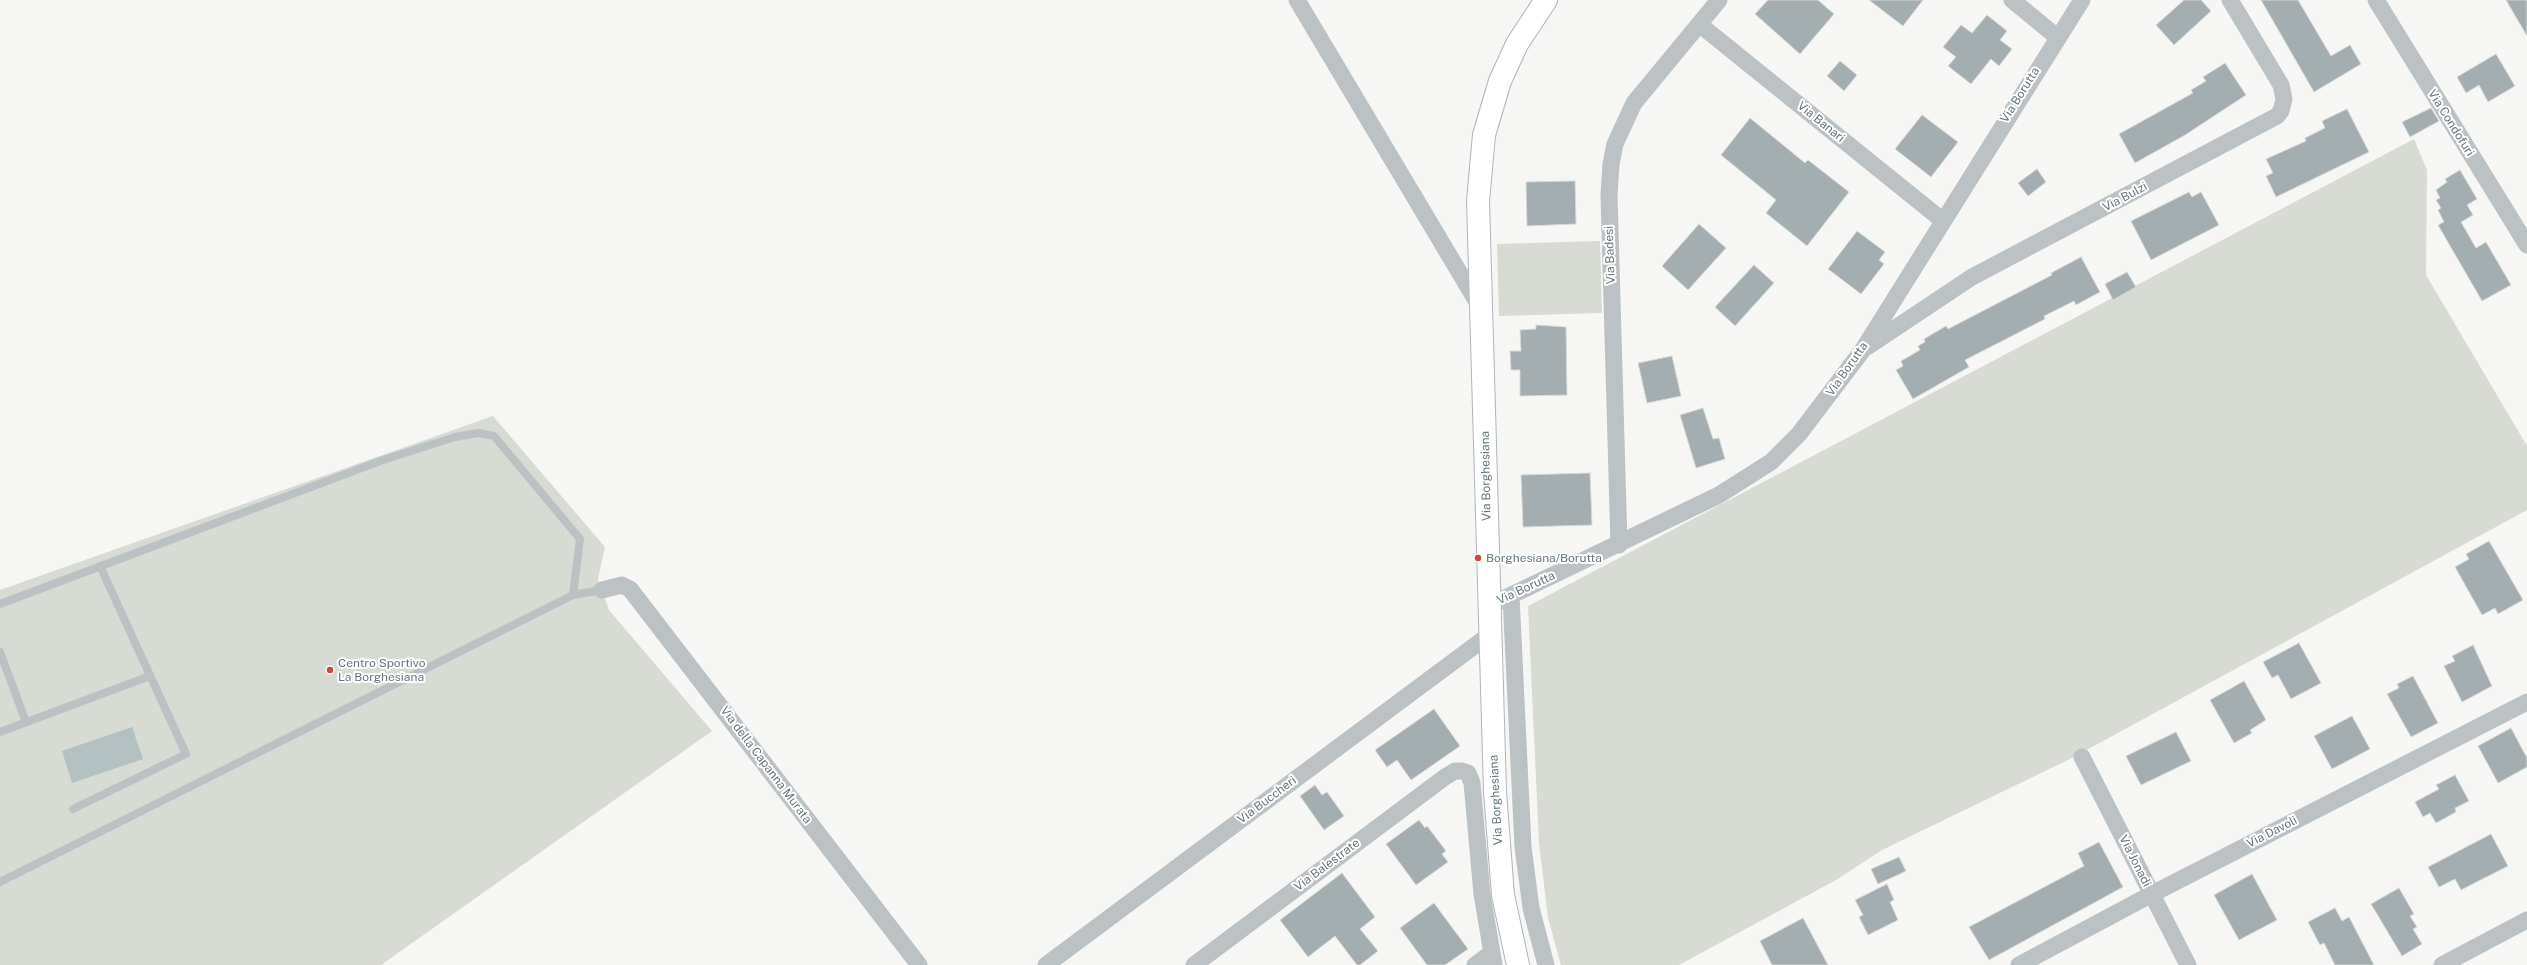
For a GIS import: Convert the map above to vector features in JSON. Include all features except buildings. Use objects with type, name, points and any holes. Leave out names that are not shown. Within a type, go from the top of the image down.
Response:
[{"type":"street","points":[[1297,0],[1480,307]]},
{"type":"street","name":"Via Borghesiana","points":[[1518,965],[1504,900],[1499,850],[1488,606],[1486,457],[1480,307],[1478,201],[1487,125],[1510,56],[1546,0]]},
{"type":"street","name":"Via Badesi","points":[[1619,545],[1608,195],[1611,164],[1620,129],[1634,103],[1718,0]]},
{"type":"street","points":[[2012,0],[2057,37]]},
{"type":"street","name":"Via Borutta","points":[[1488,606],[1619,545],[1720,495],[1770,462],[1808,423],[1862,351],[1942,220],[2057,37],[2082,0]]},
{"type":"street","name":"Via Bulzi","points":[[1862,351],[1972,277],[2277,116],[2281,111],[2284,98],[2281,85],[2230,0]]},
{"type":"street","name":"Via Condofuri","points":[[2376,0],[2527,245]]},
{"type":"street","name":"Via Banari","points":[[1699,24],[1942,220]]},
{"type":"street","name":"Via della Capanna Murata","points":[[602,590],[622,585],[630,588],[919,965]]},
{"type":"street","name":"Via Borghesiana","points":[[1511,596],[1523,847],[1532,908],[1546,965]]},
{"type":"street","name":"Via Buccheri","points":[[1046,965],[1489,635]]},
{"type":"street","name":"Via Davoli","points":[[2019,965],[2152,894],[2527,702]]},
{"type":"street","name":"Via Jonadi","points":[[2082,757],[2188,965]]},
{"type":"street","name":"Via Balestrate","points":[[1194,965],[1445,777],[1455,771],[1462,771]]},
{"type":"street","name":"Via Borghesiana","points":[[1462,771],[1468,773],[1472,783],[1476,844],[1492,960]]},
{"type":"street","points":[[2442,965],[2527,920]]},
{"type":"street","points":[[1475,965],[1492,960]]},
{"type":"lane","points":[[0,604],[383,460],[455,437],[478,433],[494,436],[580,539],[573,595]]},
{"type":"lane","points":[[73,809],[186,754],[100,566]]},
{"type":"lane","points":[[0,882],[573,595],[602,590]]},
{"type":"lane","points":[[0,652],[26,722]]},
{"type":"lane","points":[[0,732],[150,676]]},
{"type":"shaded area","points":[[2414,139],[2427,170],[2426,275],[2527,446],[2527,510],[2072,758],[1882,850],[1836,880],[1679,965],[1561,965],[1548,918],[1539,843],[1528,606]]},
{"type":"shaded area","points":[[1600,241],[1602,313],[1499,316],[1497,244]]},
{"type":"shaded area","name":"Centro Sportivo La Borghesiana","points":[[493,416],[605,547],[598,579],[609,610],[712,731],[381,965],[0,965],[0,590]]},
{"type":"shaded area","points":[[132,727],[143,759],[72,783],[62,751]]},
{"type":"place","name":"Borghesiana/Borutta","points":[[1478,558]]},
{"type":"place","name":"Centro Sportivo La Borghesiana","points":[[330,670]]}]
